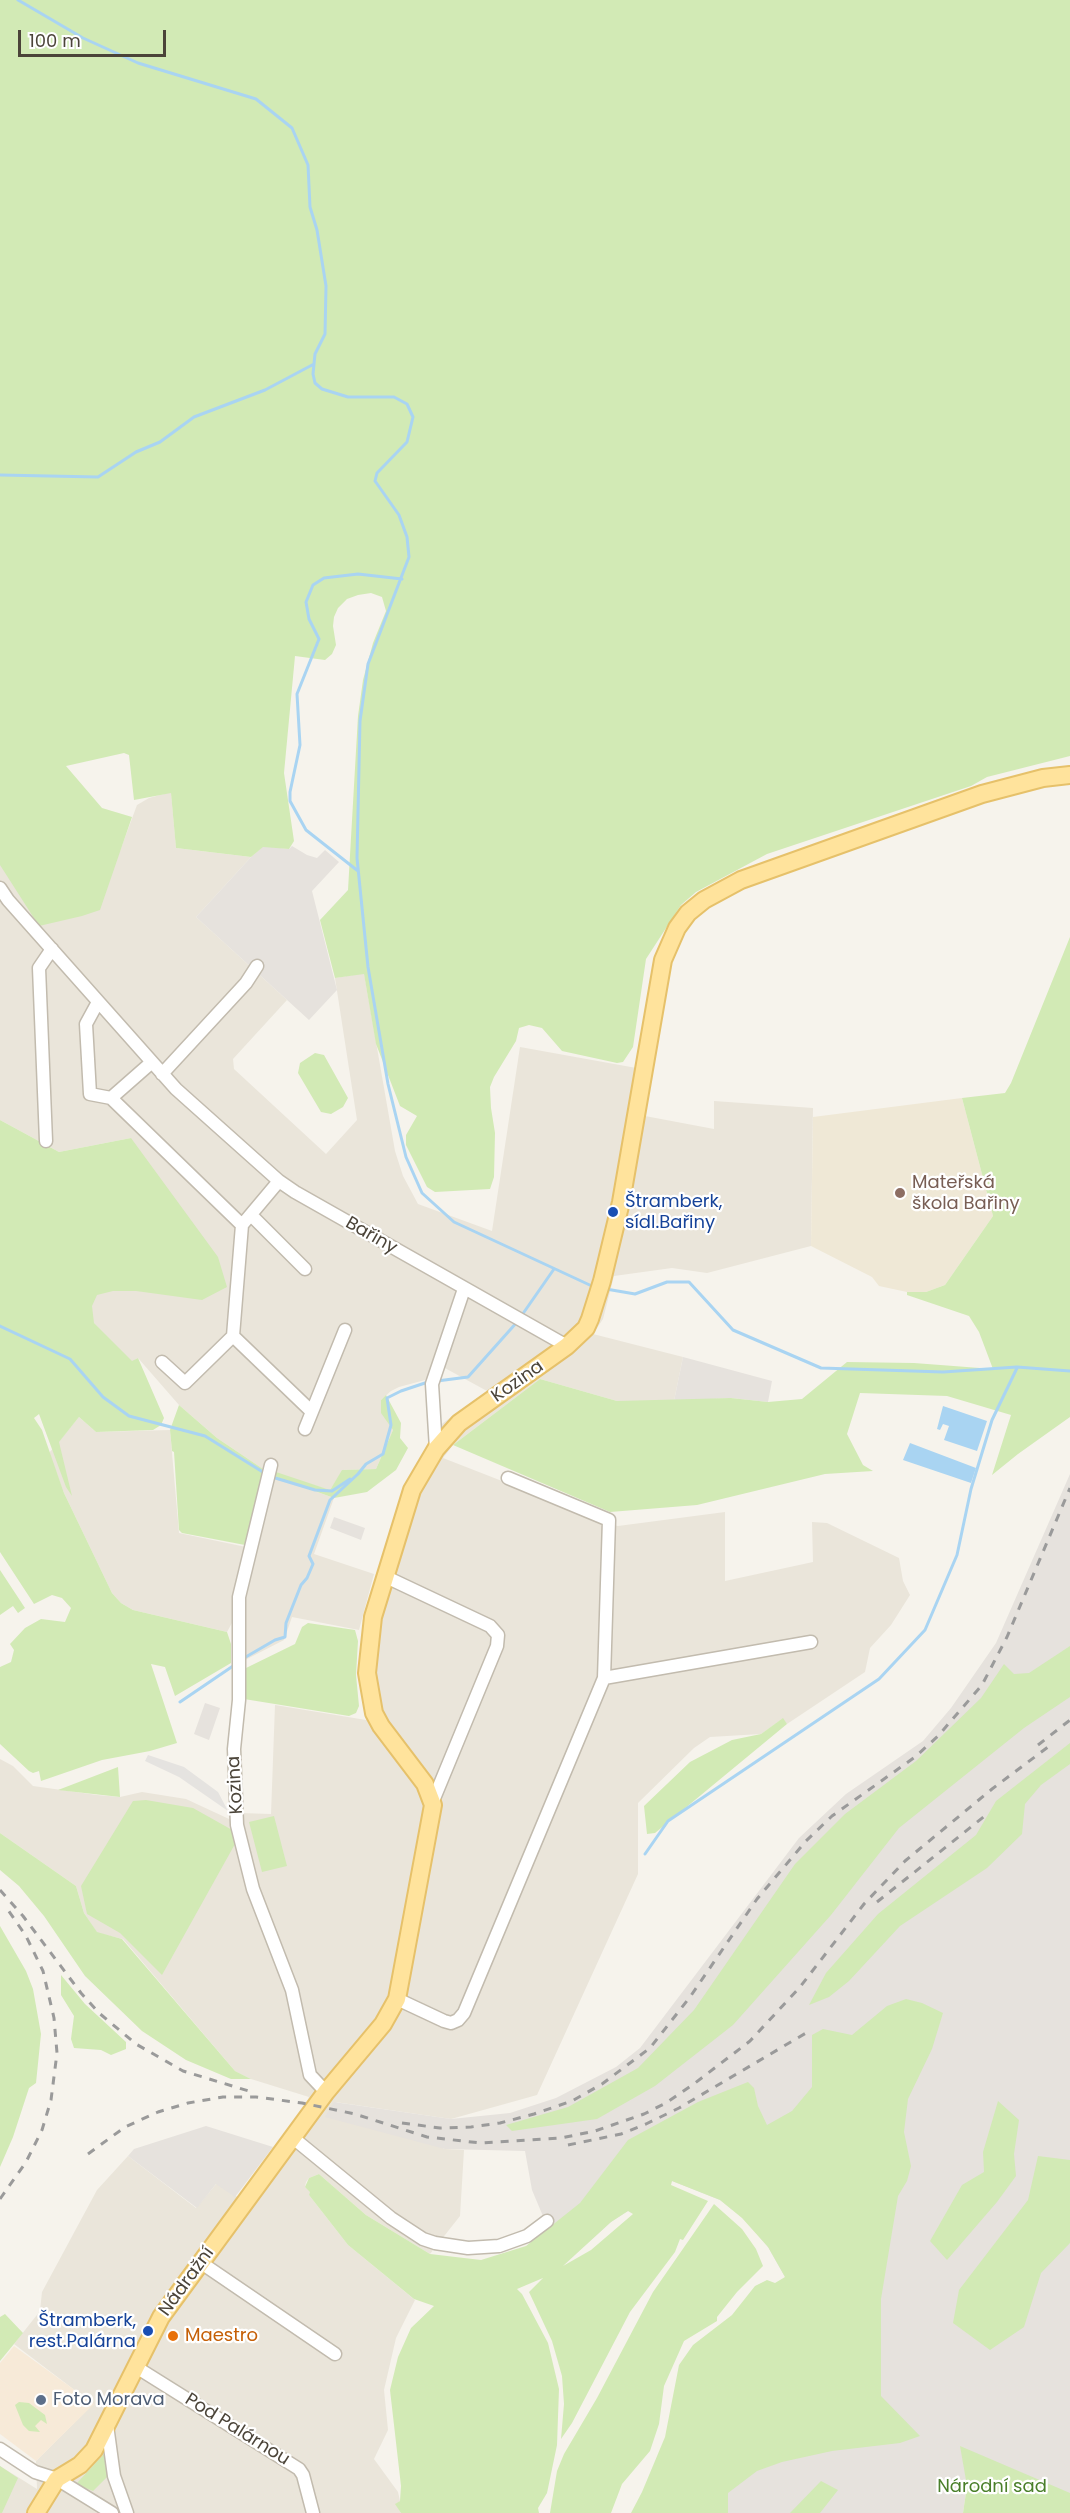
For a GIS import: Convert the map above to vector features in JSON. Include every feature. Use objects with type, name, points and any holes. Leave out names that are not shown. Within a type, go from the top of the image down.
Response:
[{"type":"main road","name":"Kozina","points":[[432,1800],[421,1778],[381,1726],[370,1698],[367,1673],[368,1647],[384,1576],[412,1490],[436,1449],[459,1423],[567,1346],[586,1328],[600,1288],[621,1202],[663,960],[677,928],[688,914],[709,896],[741,880],[982,794],[1043,778],[1070,775]]},
{"type":"main road","points":[[326,2092],[383,2024],[397,1999],[431,1822],[432,1800]]},
{"type":"main road","name":"Nádražní","points":[[57,2479],[80,2465],[90,2455],[161,2317],[326,2092]]},
{"type":"main road","points":[[36,2513],[57,2479]]},
{"type":"street","name":"Bařiny","points":[[0,888],[4,903],[52,949],[162,1074],[279,1181],[567,1346]]},
{"type":"street","points":[[46,1141],[39,968],[52,949]]},
{"type":"street","points":[[162,1074],[246,983],[257,966]]},
{"type":"street","points":[[98,1002],[86,1024],[90,1094],[111,1098],[242,1225]]},
{"type":"street","points":[[111,1098],[152,1062]]},
{"type":"street","points":[[162,1362],[184,1383],[233,1336],[242,1225],[279,1181]]},
{"type":"street","points":[[251,1215],[305,1269]]},
{"type":"street","points":[[436,1449],[432,1384],[464,1289]]},
{"type":"street","points":[[305,1429],[345,1330]]},
{"type":"street","points":[[233,1336],[311,1412]]},
{"type":"street","name":"Kozina","points":[[271,1465],[243,1575],[238,1605],[239,1700],[234,1749],[237,1825],[253,1889],[292,1990],[310,2075],[326,2092]]},
{"type":"street","points":[[397,1999],[451,2023],[458,2020],[464,2013],[604,1677],[609,1520],[508,1479]]},
{"type":"street","points":[[384,1576],[490,1626],[498,1635],[497,1646],[432,1800]]},
{"type":"street","points":[[604,1677],[811,1642]]},
{"type":"street","points":[[292,2138],[391,2218],[423,2239],[435,2243],[468,2248],[499,2246],[527,2236],[547,2221]]},
{"type":"street","points":[[200,2262],[335,2354]]},
{"type":"street","name":"Pod Palárnou","points":[[136,2367],[299,2469],[303,2475],[313,2513]]},
{"type":"street","points":[[107,2425],[114,2476],[127,2513]]},
{"type":"street","points":[[0,2449],[35,2472],[57,2479],[112,2513]]},
{"type":"shaded area","points":[[171,792],[176,848],[251,857],[196,917],[287,1000],[233,1059],[234,1069],[326,1154],[357,1120],[335,978],[364,973],[395,1151],[403,1176],[418,1204],[492,1231],[520,1047],[653,1071],[645,1116],[714,1129],[714,1101],[813,1108],[811,1246],[707,1273],[672,1268],[614,1276],[603,1319],[593,1334],[683,1357],[674,1401],[617,1401],[540,1379],[453,1445],[443,1458],[561,1504],[599,1522],[618,1526],[725,1512],[725,1581],[813,1562],[812,1522],[827,1523],[899,1558],[903,1581],[910,1595],[891,1625],[870,1648],[865,1672],[787,1724],[782,1719],[761,1734],[710,1737],[694,1748],[638,1803],[638,1874],[537,2095],[451,2119],[335,2102],[445,2149],[464,2150],[460,2216],[430,2254],[366,2215],[319,2174],[309,2178],[305,2187],[311,2192],[309,2195],[348,2245],[415,2300],[396,2338],[384,2390],[388,2430],[374,2459],[398,2492],[400,2501],[396,2504],[401,2513],[0,2513],[0,2466],[37,2489],[36,2461],[93,2404],[14,2344],[40,2311],[42,2292],[97,2190],[128,2156],[196,2208],[217,2183],[239,2198],[302,2112],[309,2097],[251,2079],[235,2071],[123,1939],[97,1933],[84,1913],[76,1886],[0,1833],[0,1759],[13,1766],[33,1786],[120,1797],[142,1792],[186,1799],[242,1825],[240,1813],[271,1814],[275,1705],[366,1720],[369,1718],[363,1694],[409,1481],[439,1426],[487,1391],[443,1367],[425,1380],[391,1391],[381,1400],[393,1430],[376,1469],[343,1470],[330,1490],[266,1471],[217,1438],[179,1405],[138,1358],[132,1362],[60,1289],[131,1138],[59,1152],[0,1120],[0,865],[120,851],[137,805],[149,798]]},
{"type":"shaded area","points":[[263,846],[289,849],[292,846],[317,858],[325,850],[339,862],[312,891],[337,990],[309,1020],[196,917]]},
{"type":"shaded area","name":"Mateřská škola Bařiny","points":[[962,1098],[993,1216],[945,1285],[926,1292],[907,1292],[879,1286],[872,1277],[811,1246],[813,1117]]},
{"type":"shaded area","points":[[683,1357],[772,1381],[768,1402],[731,1398],[674,1401]]},
{"type":"shaded area","points":[[79,1417],[96,1432],[170,1430],[179,1533],[246,1547],[233,1621],[227,1632],[133,1610],[121,1603],[112,1593],[64,1493],[49,1453]]},
{"type":"shaded area","points":[[1070,1474],[1070,2513],[967,2486],[963,2513],[651,2513],[785,2277],[768,2247],[743,2218],[720,2200],[672,2181],[611,2222],[561,2267],[558,2237],[545,2221],[532,2190],[525,2151],[445,2149],[325,2117],[334,2102],[451,2119],[510,2113],[556,2098],[616,2067],[640,2048],[799,1838],[846,1794],[923,1741],[951,1708],[996,1643]]},
{"type":"shaded area","points":[[276,1477],[334,1498],[314,1554],[374,1574],[359,1630],[292,1617],[284,1640],[245,1660],[242,1608],[272,1480]]},
{"type":"shaded area","points":[[334,1517],[365,1528],[361,1540],[330,1528]]},
{"type":"shaded area","points":[[205,1703],[220,1708],[209,1740],[194,1734]]},
{"type":"shaded area","points":[[148,1755],[184,1767],[218,1792],[228,1811],[179,1777],[145,1761]]},
{"type":"shaded area","points":[[206,2126],[273,2147],[235,2197],[216,2184],[197,2208],[128,2156],[134,2149]]},
{"type":"shaded area","points":[[14,2346],[94,2404],[36,2461],[0,2434],[0,2363]]},
{"type":"green space","points":[[0,0],[1070,0],[1070,756],[987,777],[971,786],[767,854],[696,892],[681,905],[646,959],[633,1047],[623,1062],[617,1063],[562,1051],[542,1028],[529,1025],[519,1028],[516,1041],[490,1087],[495,1133],[494,1177],[490,1189],[435,1192],[427,1187],[406,1145],[406,1135],[417,1116],[400,1106],[376,1044],[364,974],[335,978],[320,920],[348,890],[358,716],[363,680],[373,643],[386,611],[382,597],[371,593],[358,595],[347,599],[338,608],[333,626],[336,645],[332,654],[325,660],[295,656],[284,773],[294,841],[289,849],[263,847],[251,857],[176,848],[171,793],[134,800],[129,755],[124,753],[66,766],[102,808],[132,817],[100,910],[39,926],[0,865]]},
{"type":"green space","points":[[1070,937],[1070,1417],[992,1475],[1011,1415],[947,1396],[860,1393],[847,1434],[863,1465],[873,1471],[825,1474],[697,1505],[610,1512],[453,1445],[540,1379],[617,1401],[731,1398],[768,1402],[802,1399],[847,1362],[914,1363],[993,1369],[979,1332],[969,1316],[907,1295],[907,1292],[926,1292],[945,1285],[993,1216],[962,1098],[1005,1093]]},
{"type":"green space","points":[[315,1053],[324,1055],[348,1098],[343,1107],[331,1114],[321,1112],[298,1073],[300,1063]]},
{"type":"green space","points":[[0,1120],[59,1152],[131,1138],[218,1257],[227,1287],[202,1300],[136,1291],[113,1291],[97,1295],[92,1306],[94,1323],[132,1361],[138,1358],[164,1418],[161,1425],[153,1430],[96,1432],[79,1417],[59,1442],[72,1496],[66,1487],[39,1414],[34,1418],[42,1430],[64,1493],[112,1593],[121,1603],[133,1610],[227,1632],[231,1644],[231,1663],[175,1696],[165,1667],[151,1664],[177,1743],[150,1751],[102,1760],[41,1781],[39,1771],[33,1773],[29,1771],[0,1744],[0,1667],[11,1662],[14,1650],[10,1644],[25,1628],[41,1619],[65,1622],[71,1608],[62,1598],[52,1595],[34,1604],[0,1552]]},
{"type":"green space","points":[[386,1395],[401,1423],[400,1438],[408,1448],[396,1470],[367,1492],[334,1498],[276,1477],[276,1472],[330,1490],[342,1470],[376,1469],[393,1430],[381,1413],[381,1400]]},
{"type":"green space","points":[[179,1405],[217,1438],[266,1471],[248,1543],[245,1545],[182,1533],[179,1530],[174,1452],[170,1430]]},
{"type":"green space","points":[[0,1570],[25,1608],[18,1613],[13,1606],[0,1615]]},
{"type":"green space","points":[[308,1623],[355,1630],[358,1641],[356,1675],[359,1706],[356,1713],[349,1716],[244,1699],[246,1668],[295,1644],[302,1627]]},
{"type":"green space","points":[[1070,1646],[1070,1697],[1024,1728],[899,1828],[831,1915],[733,2025],[655,2086],[597,2119],[512,2131],[506,2125],[568,2107],[638,2068],[694,2010],[795,1864],[845,1814],[916,1761],[981,1698],[1004,1664],[1014,1674],[1029,1673]]},
{"type":"green space","points":[[783,1718],[787,1724],[655,1833],[647,1834],[644,1806],[690,1762],[732,1740],[761,1734]]},
{"type":"green space","points":[[1070,1743],[1070,1764],[1041,1785],[1025,1804],[1022,1834],[987,1868],[900,1926],[849,1981],[829,1997],[809,2005],[826,1973],[878,1914],[976,1835],[996,1801]]},
{"type":"green space","points":[[118,1767],[120,1797],[58,1790]]},
{"type":"green space","points":[[146,1800],[193,1808],[234,1831],[235,1844],[162,1975],[120,1933],[87,1914],[81,1886],[133,1801]]},
{"type":"green space","points":[[274,1816],[287,1866],[262,1872],[249,1822]]},
{"type":"green space","points":[[0,1833],[76,1886],[84,1913],[97,1932],[122,1939],[235,2071],[251,2079],[231,2079],[186,2060],[142,2031],[85,1976],[44,1916],[19,1886],[0,1870]]},
{"type":"green space","points":[[0,1926],[26,1971],[33,1989],[41,2034],[36,2083],[29,2088],[13,2137],[0,2167]]},
{"type":"green space","points":[[61,1975],[85,2004],[126,2042],[126,2049],[111,2055],[101,2050],[74,2048],[71,2039],[74,2016],[61,1995]]},
{"type":"green space","points":[[906,1999],[922,2003],[943,2013],[932,2049],[908,2099],[904,2132],[911,2166],[907,2181],[898,2196],[881,2299],[881,2396],[920,2436],[900,2443],[832,2451],[782,2462],[757,2471],[728,2493],[728,2513],[631,2513],[665,2437],[679,2365],[693,2345],[732,2315],[755,2286],[767,2280],[775,2283],[785,2277],[768,2247],[742,2218],[720,2200],[672,2181],[671,2185],[708,2201],[683,2240],[680,2239],[675,2252],[630,2312],[572,2423],[561,2439],[564,2404],[562,2376],[552,2341],[529,2292],[543,2278],[517,2289],[522,2294],[548,2343],[559,2389],[557,2445],[547,2493],[538,2508],[539,2513],[401,2513],[395,2504],[400,2501],[401,2486],[390,2390],[398,2357],[411,2328],[434,2306],[414,2299],[348,2245],[309,2195],[310,2192],[305,2187],[309,2178],[319,2174],[366,2215],[430,2254],[481,2260],[526,2246],[580,2203],[628,2140],[698,2102],[748,2082],[754,2088],[758,2106],[767,2125],[792,2111],[812,2087],[812,2035],[823,2029],[852,2035],[887,2006]],"holes":[[[628,2211],[633,2214],[591,2250],[563,2266],[611,2222]]]},
{"type":"green space","points":[[998,2101],[1019,2120],[1014,2154],[1016,2176],[997,2202],[947,2260],[930,2241],[962,2185],[984,2172],[983,2152]]},
{"type":"green space","points":[[1038,2156],[1070,2160],[1070,2243],[1041,2273],[1024,2327],[990,2350],[953,2323],[959,2290],[1028,2200]]},
{"type":"green space","points":[[714,2204],[742,2229],[756,2249],[763,2266],[737,2292],[717,2317],[717,2321],[684,2341],[664,2386],[659,2424],[650,2451],[622,2484],[611,2513],[550,2513],[557,2471],[564,2454],[597,2398],[653,2292]]},
{"type":"green space","points":[[5,2314],[23,2333],[0,2361],[0,2317]]},
{"type":"green space","points":[[19,2402],[29,2403],[45,2415],[47,2424],[41,2420],[35,2426],[40,2432],[29,2431],[23,2425],[15,2405]]},
{"type":"green space","name":"Národní sad","points":[[960,2446],[1070,2493],[1070,2513],[963,2513],[967,2486]]},
{"type":"green space","points":[[104,2454],[109,2471],[107,2477],[93,2491],[78,2485],[77,2483]]},
{"type":"green space","points":[[0,2466],[18,2478],[2,2513],[0,2513]]},
{"type":"green space","points":[[821,2481],[838,2490],[820,2513],[790,2513]]},
{"type":"water","points":[[943,1406],[987,1421],[977,1451],[944,1440],[949,1426],[943,1424],[940,1430],[937,1429]]},
{"type":"water","points":[[910,1443],[976,1468],[971,1483],[903,1460]]},
{"type":"waterway","points":[[18,0],[83,38],[138,63],[256,99],[292,128],[308,165],[310,207],[317,230],[326,286],[325,334],[315,354],[313,374],[315,383],[322,389],[348,397],[394,397],[407,404],[413,417],[407,442],[377,473],[375,481],[399,515],[407,537],[409,557],[368,664],[360,721],[357,858],[368,967],[388,1084],[406,1157],[422,1193],[454,1222],[594,1287]]},
{"type":"waterway","points":[[0,475],[98,477],[136,452],[160,442],[194,417],[265,390],[314,364]]},
{"type":"waterway","points":[[358,871],[306,830],[290,801],[300,745],[297,694],[319,639],[309,619],[306,602],[313,585],[324,578],[358,574],[402,579]]},
{"type":"waterway","points":[[522,1315],[554,1269]]},
{"type":"waterway","points":[[606,1289],[635,1294],[667,1282],[689,1282],[733,1330],[821,1368],[943,1372],[1017,1367],[1070,1371]]},
{"type":"waterway","points":[[437,1381],[468,1377],[518,1321]]},
{"type":"waterway","points":[[0,1326],[70,1359],[103,1397],[129,1416],[205,1436],[266,1474]]},
{"type":"waterway","points":[[645,1854],[668,1821],[879,1679],[925,1630],[957,1555],[971,1489],[992,1420],[1017,1368]]},
{"type":"waterway","points":[[358,1474],[366,1464],[383,1454],[391,1425],[387,1398],[428,1382]]},
{"type":"waterway","points":[[244,1658],[275,1640],[285,1637],[286,1623],[301,1585],[313,1564],[309,1556],[330,1500],[359,1473]]},
{"type":"waterway","points":[[272,1477],[315,1490],[332,1491],[350,1479]]},
{"type":"waterway","points":[[180,1702],[236,1664]]},
{"type":"railway","points":[[402,2123],[440,2128],[471,2127],[500,2123],[534,2114],[572,2101],[602,2084],[650,2048],[690,1997],[757,1899],[806,1841],[832,1816],[915,1757],[938,1736],[982,1685],[1007,1637],[1070,1488]]},
{"type":"railway","points":[[1038,1745],[1070,1720]]},
{"type":"railway","points":[[88,2154],[125,2127],[158,2112],[188,2103],[223,2097],[256,2097],[302,2103],[355,2114],[427,2137],[481,2143],[561,2138],[595,2131],[644,2114],[666,2103],[750,2041],[800,1987],[864,1904],[905,1861],[992,1789],[1052,1744]]},
{"type":"railway","points":[[877,1902],[986,1815]]},
{"type":"railway","points":[[0,1890],[23,1916],[81,1993],[99,2013],[136,2044],[183,2071],[252,2092]]},
{"type":"railway","points":[[0,2199],[26,2162],[42,2130],[51,2100],[57,2053],[54,2018],[43,1971],[26,1936],[6,1907]]},
{"type":"railway","points":[[568,2145],[621,2134],[646,2124],[679,2108],[806,2033]]},
{"type":"place","name":"Mateřská škola Bařiny","points":[[900,1193]]},
{"type":"place","name":"Štramberk, sídl.Bařiny","points":[[613,1212]]},
{"type":"place","name":"Štramberk, rest.Palárna","points":[[148,2331]]},
{"type":"place","name":"Maestro","points":[[173,2336]]},
{"type":"place","name":"Foto Morava","points":[[41,2400]]}]
